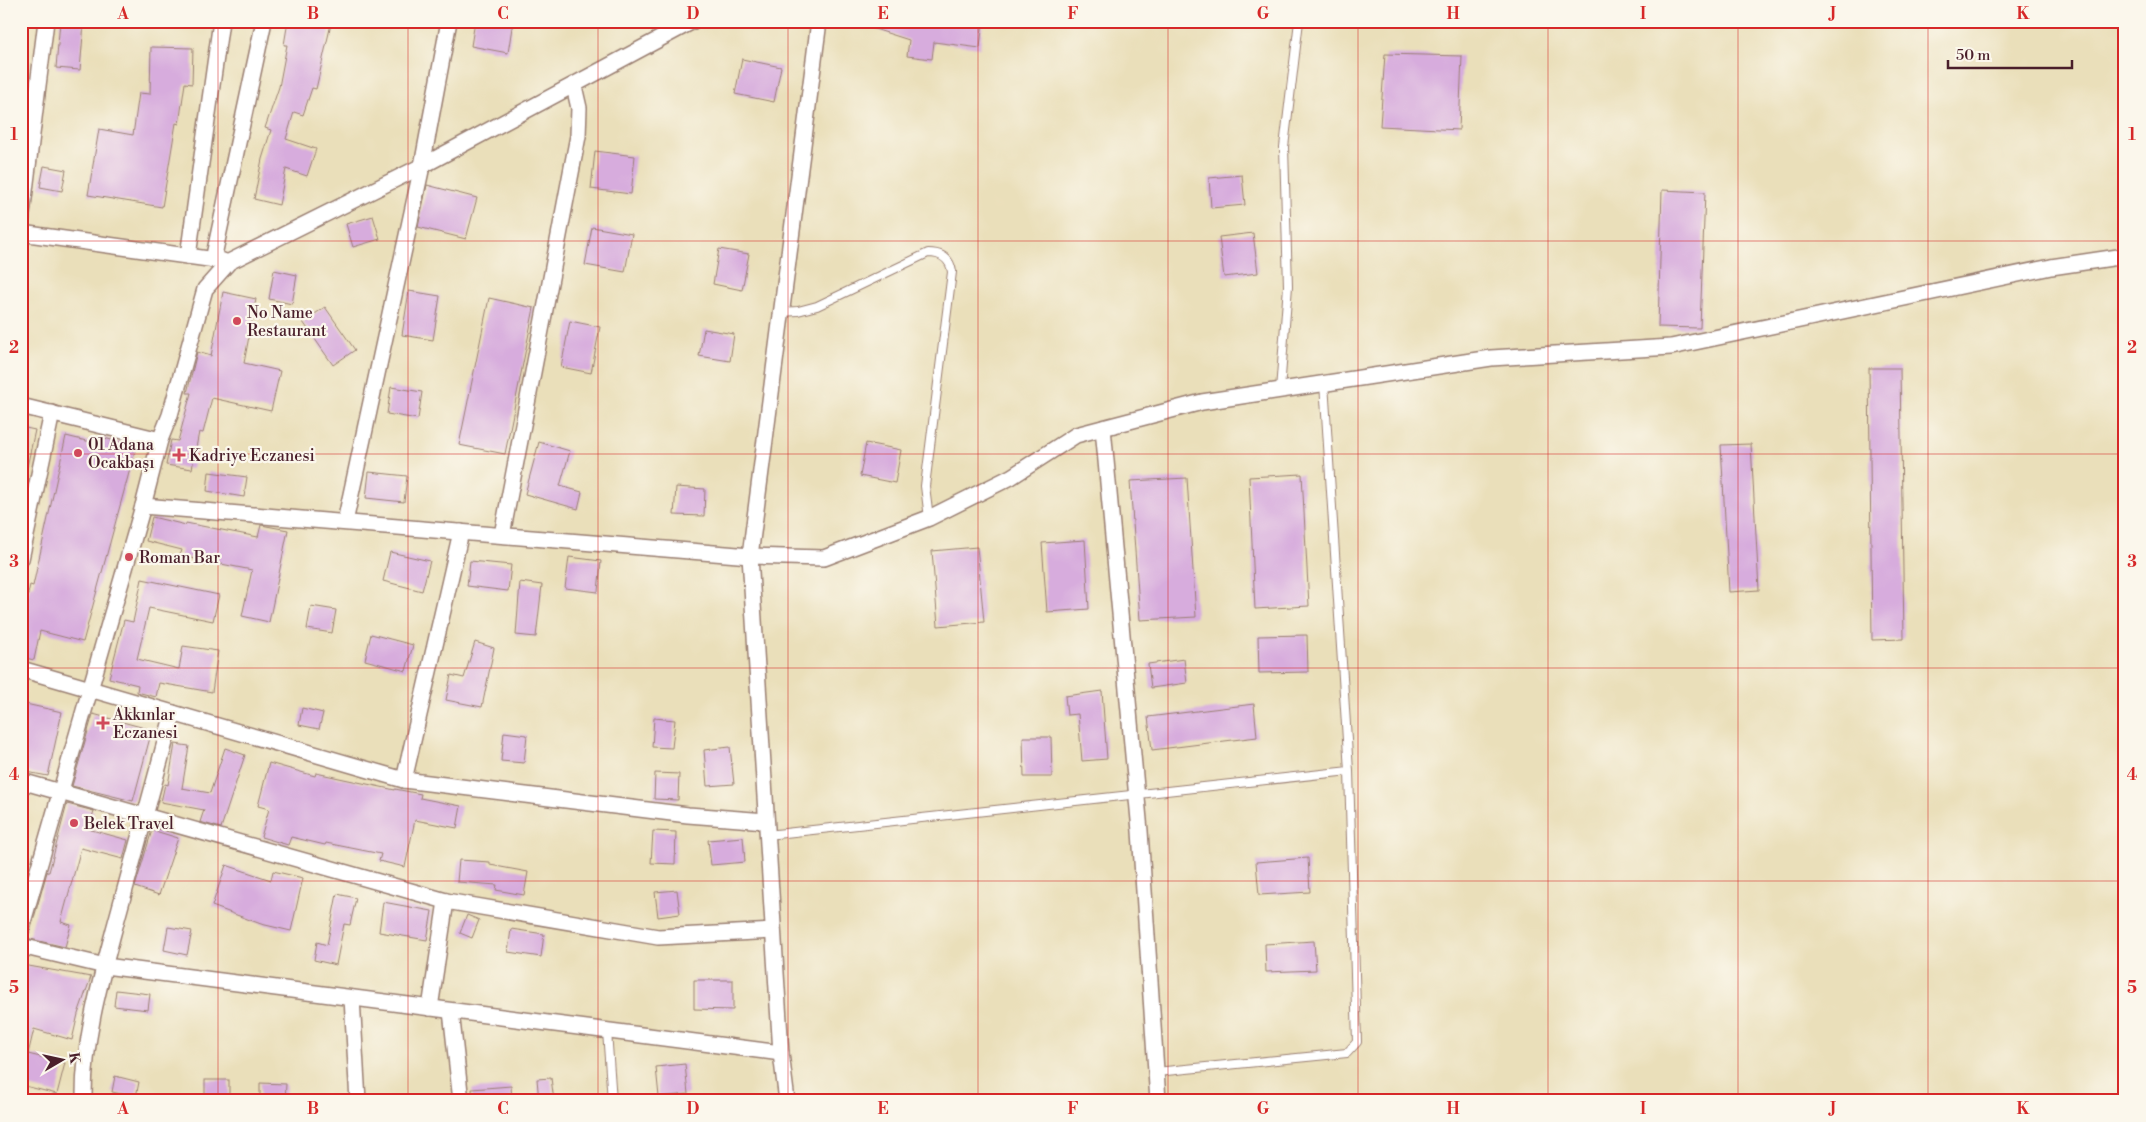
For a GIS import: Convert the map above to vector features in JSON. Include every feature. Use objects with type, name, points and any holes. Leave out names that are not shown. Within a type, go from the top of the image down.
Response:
[{"type":"street","points":[[21,223],[46,21]]},
{"type":"street","points":[[188,256],[221,21]]},
{"type":"street","points":[[213,260],[264,21]]},
{"type":"street","points":[[345,522],[422,166],[449,21]]},
{"type":"street","points":[[21,929],[144,506],[160,440],[170,415],[205,289],[229,262],[422,166],[693,21]]},
{"type":"street","points":[[787,1101],[781,1053],[750,556],[819,21]]},
{"type":"street","points":[[502,535],[578,136],[579,108],[574,86]]},
{"type":"street","points":[[21,233],[229,262]]},
{"type":"street","points":[[144,506],[750,556],[824,558],[929,518],[1011,477],[1076,435],[1202,402],[1491,358],[1671,346],[2051,267],[2125,256]]},
{"type":"street","points":[[21,406],[160,440]]},
{"type":"street","points":[[21,559],[52,413]]},
{"type":"street","points":[[1103,428],[1137,795],[1158,1101]]},
{"type":"street","points":[[404,780],[461,532]]},
{"type":"street","points":[[21,668],[404,780],[688,816],[767,828]]},
{"type":"street","points":[[84,1101],[83,1070],[104,966],[173,713]]},
{"type":"street","points":[[21,781],[446,901],[658,936],[773,931]]},
{"type":"street","points":[[430,1008],[446,901]]},
{"type":"street","points":[[21,946],[104,966],[781,1053]]},
{"type":"street","points":[[352,998],[358,1101]]},
{"type":"street","points":[[451,1011],[461,1101]]},
{"type":"lane","points":[[1280,390],[1288,286],[1284,147],[1299,21]]},
{"type":"lane","points":[[781,312],[798,311],[817,306],[928,253],[942,255],[947,260],[952,272],[925,486],[929,518]]},
{"type":"lane","points":[[1156,1072],[1347,1053],[1356,1042],[1348,771],[1324,383]]},
{"type":"lane","points":[[767,828],[1137,795],[1348,771]]},
{"type":"lane","points":[[607,1031],[612,1101]]},
{"type":"building","points":[[60,21],[84,23],[80,70],[56,68]]},
{"type":"building","points":[[288,21],[315,21],[331,24],[316,89],[312,88],[303,115],[294,112],[286,139],[316,149],[307,176],[286,169],[279,205],[254,199],[262,159],[271,130],[265,128],[279,87],[287,45],[284,45]]},
{"type":"building","points":[[475,21],[513,21],[508,53],[471,46]]},
{"type":"building","points":[[859,21],[983,21],[980,48],[934,42],[932,59],[907,56],[909,40],[859,24]]},
{"type":"building","points":[[151,47],[193,48],[192,84],[185,83],[179,124],[176,123],[162,207],[88,195],[99,129],[133,135],[139,93],[150,94]]},
{"type":"building","points":[[1385,54],[1462,56],[1459,130],[1380,126]]},
{"type":"building","points":[[742,59],[781,67],[774,102],[735,94]]},
{"type":"building","points":[[595,151],[635,156],[631,194],[591,189]]},
{"type":"building","points":[[44,166],[66,170],[62,191],[40,187]]},
{"type":"building","points":[[1242,175],[1245,205],[1211,208],[1209,178]]},
{"type":"building","points":[[427,185],[477,198],[466,239],[418,227]]},
{"type":"building","points":[[1662,190],[1705,192],[1700,328],[1658,327]]},
{"type":"building","points":[[373,216],[380,239],[353,247],[346,224]]},
{"type":"building","points":[[592,227],[632,234],[625,272],[585,265]]},
{"type":"building","points":[[1253,233],[1258,273],[1224,277],[1219,237]]},
{"type":"building","points":[[719,249],[749,254],[742,290],[713,284]]},
{"type":"building","points":[[274,270],[297,275],[292,304],[269,299]]},
{"type":"building","points":[[409,291],[440,296],[433,340],[402,335]]},
{"type":"building","points":[[223,292],[256,299],[244,363],[280,371],[271,411],[212,398],[203,433],[199,432],[192,469],[166,465],[171,440],[178,441],[191,393],[187,393],[197,352],[211,356]]},
{"type":"building","points":[[489,298],[534,308],[505,454],[459,445]]},
{"type":"building","points":[[325,307],[355,350],[333,365],[303,322]]},
{"type":"building","points":[[570,321],[600,327],[591,373],[561,367]]},
{"type":"building","points":[[704,329],[734,334],[730,361],[699,356]]},
{"type":"building","points":[[1869,368],[1900,368],[1904,639],[1872,640]]},
{"type":"building","points":[[391,387],[422,392],[418,419],[387,414]]},
{"type":"building","points":[[21,427],[35,430],[27,467],[21,466]]},
{"type":"building","points":[[66,436],[99,444],[101,437],[136,447],[83,642],[40,631],[34,660],[21,657],[21,623],[30,585],[33,586]]},
{"type":"building","points":[[539,442],[570,451],[560,486],[582,492],[578,509],[525,494]]},
{"type":"building","points":[[866,443],[901,450],[895,483],[860,476]]},
{"type":"building","points":[[1751,444],[1759,590],[1729,592],[1721,445]]},
{"type":"building","points":[[209,472],[247,477],[244,497],[207,491]]},
{"type":"building","points":[[369,472],[407,476],[404,502],[366,498]]},
{"type":"building","points":[[1302,474],[1309,606],[1255,609],[1249,477]]},
{"type":"building","points":[[1187,478],[1196,617],[1140,620],[1130,481]]},
{"type":"building","points":[[676,487],[705,489],[704,516],[674,515]]},
{"type":"building","points":[[152,517],[186,525],[186,523],[258,537],[261,525],[288,530],[269,622],[242,616],[252,570],[180,556],[182,550],[146,541]]},
{"type":"building","points":[[1085,540],[1089,609],[1047,612],[1042,543]]},
{"type":"building","points":[[977,547],[984,622],[938,626],[932,551]]},
{"type":"building","points":[[390,552],[430,561],[422,591],[383,581]]},
{"type":"building","points":[[569,557],[601,561],[598,592],[565,588]]},
{"type":"building","points":[[470,561],[511,565],[508,591],[467,586]]},
{"type":"building","points":[[142,579],[219,595],[213,621],[149,608],[137,659],[179,669],[183,646],[218,651],[212,692],[159,683],[156,697],[137,692],[138,685],[109,678],[124,620],[133,622]]},
{"type":"building","points":[[520,582],[542,585],[536,637],[516,635]]},
{"type":"building","points":[[311,606],[336,610],[332,633],[307,629]]},
{"type":"building","points":[[371,634],[413,645],[406,671],[365,660]]},
{"type":"building","points":[[1307,635],[1308,672],[1259,673],[1258,636]]},
{"type":"building","points":[[475,642],[494,648],[482,707],[446,700],[451,675],[464,678]]},
{"type":"building","points":[[1184,659],[1187,683],[1151,688],[1148,664]]},
{"type":"building","points":[[1102,691],[1107,759],[1082,761],[1078,714],[1067,715],[1065,696]]},
{"type":"building","points":[[21,703],[62,712],[48,776],[21,771]]},
{"type":"building","points":[[1254,704],[1257,737],[1152,750],[1148,717]]},
{"type":"building","points":[[302,708],[323,713],[319,729],[299,725]]},
{"type":"building","points":[[93,714],[152,730],[133,801],[72,786]]},
{"type":"building","points":[[654,718],[675,720],[672,748],[652,747]]},
{"type":"building","points":[[504,732],[527,735],[524,763],[501,761]]},
{"type":"building","points":[[1023,737],[1051,737],[1052,777],[1024,777]]},
{"type":"building","points":[[175,744],[189,746],[182,788],[210,793],[225,748],[245,755],[221,828],[200,822],[204,810],[161,802],[165,784],[168,785]]},
{"type":"building","points":[[730,747],[734,784],[707,786],[704,750]]},
{"type":"building","points":[[269,763],[315,776],[316,773],[421,794],[420,798],[461,806],[457,828],[415,820],[405,867],[379,861],[381,854],[326,843],[325,845],[291,837],[288,845],[261,837],[269,809],[258,806]]},
{"type":"building","points":[[655,773],[679,774],[678,800],[654,799]]},
{"type":"building","points":[[67,804],[94,811],[88,829],[128,840],[123,859],[81,848],[61,922],[71,925],[65,947],[26,938],[30,932],[47,872],[49,872]]},
{"type":"building","points":[[152,830],[178,838],[159,895],[135,887]]},
{"type":"building","points":[[653,831],[676,832],[675,864],[651,863]]},
{"type":"building","points":[[743,837],[745,862],[711,865],[708,840]]},
{"type":"building","points":[[1308,858],[1310,892],[1259,895],[1256,862]]},
{"type":"building","points":[[459,860],[490,862],[490,865],[528,872],[524,895],[496,890],[497,885],[457,882]]},
{"type":"building","points":[[226,865],[271,880],[273,871],[303,878],[291,931],[261,924],[212,906]]},
{"type":"building","points":[[677,890],[680,914],[658,917],[655,892]]},
{"type":"building","points":[[337,894],[356,898],[350,925],[344,924],[336,965],[314,960],[317,942],[327,945]]},
{"type":"building","points":[[383,902],[432,911],[427,940],[379,932]]},
{"type":"building","points":[[467,915],[479,920],[472,938],[460,933]]},
{"type":"building","points":[[168,927],[192,931],[187,955],[164,950]]},
{"type":"building","points":[[511,929],[544,934],[541,957],[508,952]]},
{"type":"building","points":[[1314,941],[1316,970],[1266,972],[1265,944]]},
{"type":"building","points":[[23,965],[91,977],[78,1014],[72,1040],[34,1029],[28,1054],[65,1063],[57,1094],[21,1085],[21,977]]},
{"type":"building","points":[[694,980],[733,980],[733,1010],[694,1009]]},
{"type":"building","points":[[116,990],[150,994],[148,1010],[114,1006]]},
{"type":"building","points":[[685,1064],[688,1094],[659,1097],[656,1067]]},
{"type":"building","points":[[115,1076],[139,1082],[136,1097],[112,1092]]},
{"type":"building","points":[[551,1078],[554,1101],[539,1101],[537,1079]]},
{"type":"building","points":[[205,1080],[229,1080],[229,1101],[205,1101]]},
{"type":"building","points":[[260,1083],[286,1084],[285,1101],[260,1101]]},
{"type":"building","points":[[511,1086],[512,1101],[473,1101],[472,1089]]},
{"type":"place","name":"No Name Restaurant","points":[[237,321]]},
{"type":"place","name":"01 Adana Ocakbaşı","points":[[78,453]]},
{"type":"place","name":"Kadriye Eczanesi","points":[[179,455]]},
{"type":"place","name":"Roman Bar","points":[[129,557]]},
{"type":"place","name":"Akkınlar Eczanesi","points":[[103,723]]},
{"type":"place","name":"Belek Travel","points":[[74,823]]}]
